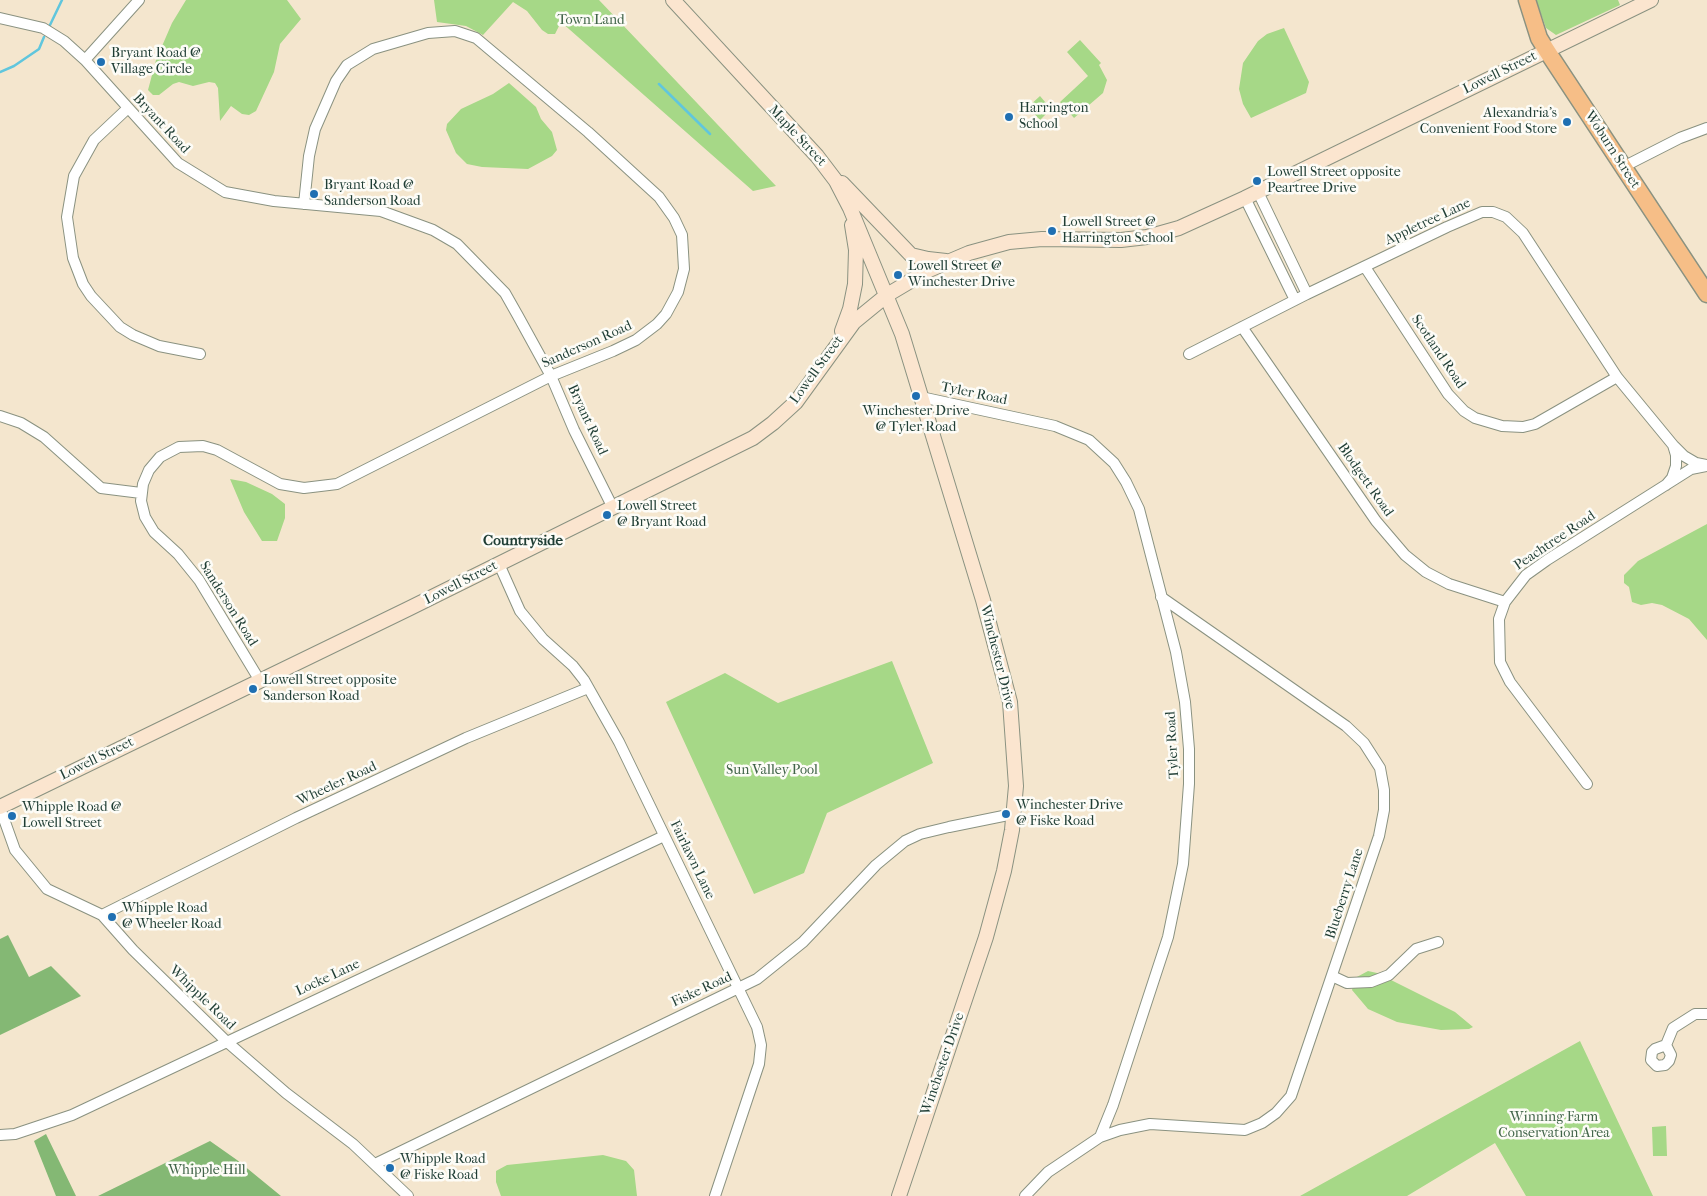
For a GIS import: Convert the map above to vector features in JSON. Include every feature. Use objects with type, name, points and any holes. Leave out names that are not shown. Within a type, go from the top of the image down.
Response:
[{"type":"main road","name":"Maple Street","points":[[673,0],[830,172],[842,191],[887,294]]},
{"type":"main road","name":"Woburn Street","points":[[1527,0],[1539,38],[1546,50],[1707,294]]},
{"type":"main road","name":"Lowell Street","points":[[0,807],[753,438],[796,402],[849,327],[887,294],[949,260],[991,246],[1034,239],[1113,241],[1147,237],[1179,228],[1252,195],[1651,0]]},
{"type":"main road","points":[[830,172],[860,200],[911,255],[928,259],[949,260]]},
{"type":"main road","points":[[821,368],[845,323],[855,284],[854,239],[842,191]]},
{"type":"main road","name":"Winchester Drive","points":[[887,294],[921,397],[983,600],[1010,702],[1016,786],[1004,871],[986,936],[898,1196]]},
{"type":"street","points":[[85,60],[139,0]]},
{"type":"street","name":"Bryant Road","points":[[0,18],[43,28],[64,41],[85,60],[178,163],[225,192],[245,198],[381,210],[433,230],[457,244],[505,293],[551,376],[574,430],[613,508]]},
{"type":"street","name":"Sanderson Road","points":[[260,680],[199,580],[149,525],[142,509],[141,493],[145,477],[160,458],[179,447],[195,445],[217,450],[280,484],[304,488],[337,484],[551,376],[636,340],[657,324],[673,303],[680,286],[685,258],[683,241],[670,213],[647,185],[588,132],[476,38],[455,31],[428,33],[373,49],[347,66],[336,81],[315,129],[309,156],[304,204]]},
{"type":"street","points":[[128,108],[94,140],[74,176],[67,217],[73,258],[83,284],[91,296],[120,327],[159,346],[200,354]]},
{"type":"street","points":[[1623,168],[1680,138],[1707,128]]},
{"type":"street","points":[[1252,195],[1307,294]]},
{"type":"street","points":[[1252,195],[1295,300]]},
{"type":"street","name":"Appletree Lane","points":[[1189,354],[1307,294],[1469,217],[1482,212],[1493,212],[1506,217],[1522,233],[1616,377],[1673,445],[1684,456],[1707,466]]},
{"type":"street","name":"Scotland Road","points":[[1365,267],[1448,394],[1464,411],[1475,418],[1502,426],[1523,427],[1535,424],[1616,377]]},
{"type":"street","name":"Blodgett Road","points":[[1242,326],[1376,521],[1405,555],[1426,572],[1449,584],[1504,602]]},
{"type":"street","name":"Tyler Road","points":[[921,397],[1055,426],[1089,440],[1114,463],[1139,509],[1176,652],[1185,702],[1189,749],[1187,820],[1183,864],[1168,937],[1113,1105],[1100,1137]]},
{"type":"street","points":[[0,416],[21,423],[44,437],[101,488],[141,493]]},
{"type":"street","points":[[1666,485],[1672,478],[1676,466],[1676,455],[1673,445]]},
{"type":"street","name":"Peachtree Road","points":[[1587,784],[1510,682],[1500,662],[1499,619],[1504,602],[1526,575],[1691,469],[1707,466]]},
{"type":"street","name":"Fairlawn Lane","points":[[499,564],[520,610],[542,639],[573,666],[619,742],[757,1027],[761,1053],[715,1196]]},
{"type":"street","name":"Blueberry Lane","points":[[1100,1137],[1120,1130],[1150,1124],[1245,1130],[1262,1123],[1276,1113],[1291,1096],[1379,836],[1384,810],[1384,790],[1380,768],[1364,743],[1346,726],[1162,597]]},
{"type":"street","name":"Wheeler Road","points":[[102,915],[331,801],[466,738],[588,688]]},
{"type":"street","name":"Whipple Road","points":[[0,807],[15,850],[46,889],[102,915],[133,950],[226,1040],[286,1093],[376,1164],[408,1196]]},
{"type":"street","name":"Fiske Road","points":[[376,1164],[758,979],[803,942],[876,865],[905,841],[920,834],[1013,814]]},
{"type":"street","name":"Locke Lane","points":[[0,1135],[15,1134],[72,1115],[226,1040],[664,836]]},
{"type":"street","points":[[1332,976],[1347,983],[1371,982],[1389,975],[1416,949],[1438,942]]},
{"type":"street","points":[[1666,1045],[1673,1028],[1695,1014],[1707,1014]]},
{"type":"street","points":[[1026,1196],[1048,1172],[1100,1137]]},
{"type":"green space","points":[[186,0],[287,0],[301,19],[280,44],[274,72],[256,111],[249,115],[242,114],[231,106],[220,121],[218,88],[215,83],[209,82],[193,86],[179,82],[173,84],[159,95],[153,95],[148,90],[156,60],[172,23]]},
{"type":"green space","name":"Town Land","points":[[434,0],[599,0],[776,186],[753,191],[561,22],[555,34],[548,34],[542,30],[527,11],[513,2],[483,35],[466,26],[437,22]]},
{"type":"green space","points":[[1536,0],[1618,0],[1620,5],[1556,35],[1546,28]]},
{"type":"green space","points":[[1284,28],[1309,82],[1306,93],[1251,118],[1243,104],[1239,89],[1243,63],[1258,41],[1267,34]]},
{"type":"green space","points":[[1080,40],[1101,63],[1099,65],[1107,80],[1103,93],[1074,118],[1060,102],[1088,76],[1067,52]]},
{"type":"green space","points":[[509,83],[536,107],[541,119],[552,132],[557,150],[552,156],[528,169],[482,167],[467,164],[456,153],[446,130],[447,124],[461,109],[493,94]]},
{"type":"green space","points":[[1040,96],[1051,109],[1040,120],[1028,107]]},
{"type":"green space","points":[[230,479],[246,482],[272,494],[285,504],[285,518],[277,541],[262,541],[244,512]]},
{"type":"green space","points":[[1707,524],[1707,640],[1689,619],[1662,605],[1652,603],[1641,605],[1632,602],[1629,587],[1624,583],[1624,575],[1638,561]]},
{"type":"green space","name":"Sun Valley Pool","points":[[892,661],[933,763],[827,813],[804,873],[754,894],[666,702],[725,673],[778,703]]},
{"type":"green space","points":[[8,935],[29,977],[51,966],[81,996],[0,1035],[0,939]]},
{"type":"green space","points":[[1368,971],[1377,973],[1455,1012],[1473,1027],[1469,1029],[1441,1030],[1397,1022],[1368,1009],[1352,990],[1355,978]]},
{"type":"green space","name":"Winning Farm Conservation Area","points":[[1580,1041],[1653,1196],[1526,1196],[1495,1143],[1407,1196],[1300,1196]]},
{"type":"green space","points":[[1666,1126],[1667,1156],[1653,1156],[1652,1127]]},
{"type":"green space","points":[[46,1134],[76,1196],[56,1196],[34,1141]]},
{"type":"green space","name":"Whipple Hill","points":[[210,1141],[237,1160],[281,1196],[98,1196]]},
{"type":"green space","points":[[603,1155],[626,1161],[634,1170],[637,1196],[501,1196],[496,1182],[496,1171],[507,1165]]},
{"type":"waterway","points":[[50,25],[62,0]]},
{"type":"waterway","points":[[0,72],[14,66],[39,49],[44,37]]},
{"type":"waterway","points":[[659,84],[710,134]]},
{"type":"place","name":"Bryant Road @ Village Circle","points":[[101,62]]},
{"type":"place","name":"Harrington School","points":[[1009,117]]},
{"type":"place","name":"Alexandria's Convenient Food Store","points":[[1567,122]]},
{"type":"place","name":"Lowell Street opposite Peartree Drive","points":[[1257,181]]},
{"type":"place","name":"Bryant Road @ Sanderson Road","points":[[314,194]]},
{"type":"place","name":"Lowell Street @ Harrington School","points":[[1052,231]]},
{"type":"place","name":"Lowell Street @ Winchester Drive","points":[[898,275]]},
{"type":"place","name":"Winchester Drive @ Tyler Road","points":[[916,396]]},
{"type":"place","name":"Lowell Street @ Bryant Road","points":[[607,515]]},
{"type":"place","name":"Lowell Street opposite Sanderson Road","points":[[253,689]]},
{"type":"place","name":"Winchester Drive @ Fiske Road","points":[[1006,814]]},
{"type":"place","name":"Whipple Road @ Lowell Street","points":[[12,816]]},
{"type":"place","name":"Whipple Road @ Wheeler Road","points":[[112,917]]},
{"type":"place","name":"Whipple Road @ Fiske Road","points":[[390,1168]]},
{"type":"district","name":"Countryside","points":[[523,541]]}]
